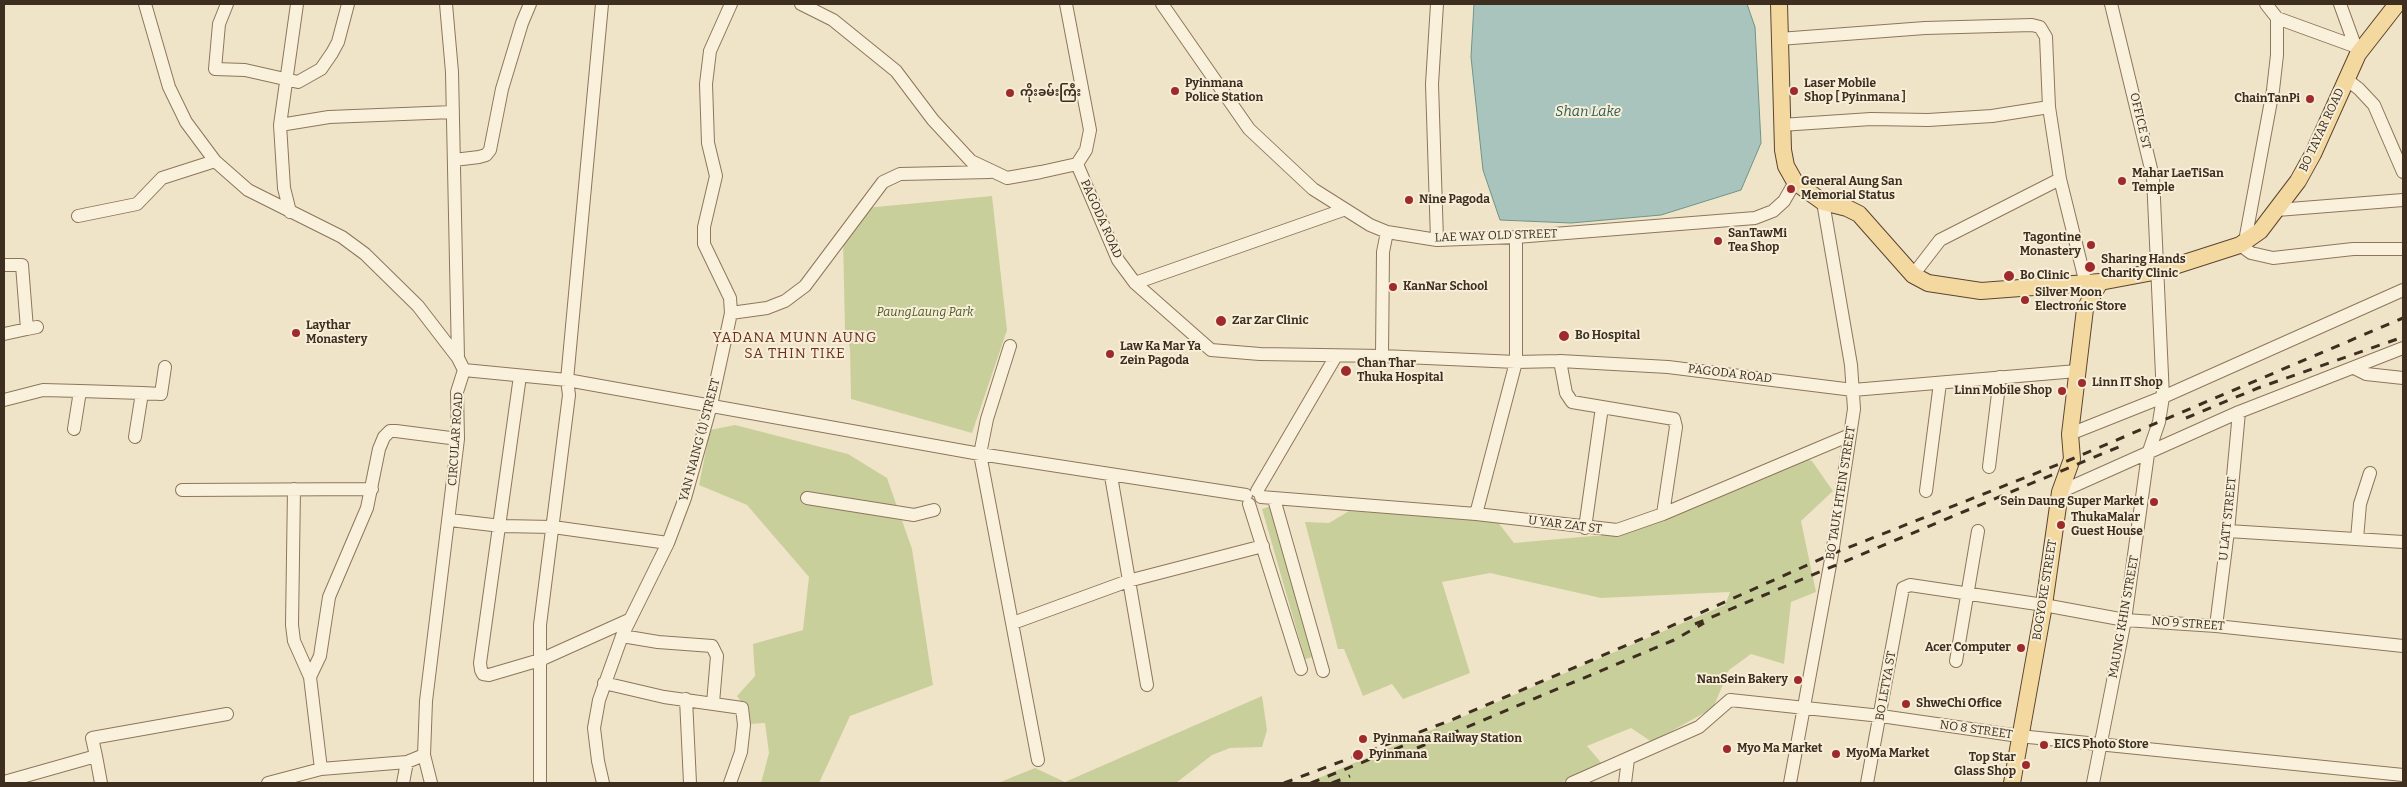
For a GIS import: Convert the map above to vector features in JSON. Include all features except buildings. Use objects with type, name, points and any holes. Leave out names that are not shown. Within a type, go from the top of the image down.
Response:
[{"type":"main road","points":[[1779,4],[1781,125],[1786,166],[1795,182],[1823,202]]},
{"type":"main road","name":"BO TAYAR ROAD","points":[[1823,202],[1847,208],[1859,214],[1912,275],[1928,284],[1981,291],[2093,283],[2159,271],[2243,243],[2260,231],[2277,210],[2314,154],[2346,79],[2356,50],[2397,4]]},
{"type":"main road","name":"BOGYOKE STREET","points":[[2012,783],[2044,604],[2060,492],[2070,468],[2070,434],[2077,370],[2085,309],[2093,283]]},
{"type":"street","points":[[145,4],[168,86],[186,122],[215,161],[248,190],[342,237],[365,254],[418,306],[461,364]]},
{"type":"street","points":[[226,4],[219,24],[214,69],[244,70],[285,81],[298,82],[321,69],[338,42],[348,4]]},
{"type":"street","points":[[290,212],[284,188],[280,125],[297,4]]},
{"type":"street","name":"CIRCULAR ROAD","points":[[431,783],[424,755],[426,701],[450,520],[458,439],[458,392],[461,364],[453,112],[446,4]]},
{"type":"street","points":[[454,160],[479,157],[486,155],[490,150],[502,89],[522,23],[530,4]]},
{"type":"street","points":[[540,783],[540,624],[570,394],[567,380],[602,4]]},
{"type":"street","name":"YAN NAING (1) STREET","points":[[603,783],[594,728],[604,683],[629,620],[668,543],[685,498],[711,405],[731,313],[730,298],[704,244],[704,227],[716,176],[708,142],[705,115],[706,76],[710,51],[731,4]]},
{"type":"street","points":[[801,4],[833,20],[896,72],[933,120],[971,161],[1007,178],[1077,164]]},
{"type":"street","name":"PAGODA ROAD","points":[[1067,4],[1090,130],[1086,150],[1077,164],[1118,260],[1135,284],[1211,350],[1236,353],[1382,356],[1516,362],[1560,361],[1668,367],[1853,390],[2077,370]]},
{"type":"street","name":"LAE WAY OLD STREET","points":[[1162,4],[1249,129],[1313,189],[1343,210],[1387,232],[1437,240],[1516,238],[1755,218],[1773,211],[1795,182]]},
{"type":"street","points":[[1437,4],[1432,84],[1437,240]]},
{"type":"street","name":"OFFICE ST","points":[[2111,4],[2153,177],[2159,271]]},
{"type":"street","points":[[2266,4],[2277,18],[2356,50]]},
{"type":"street","points":[[2340,4],[2356,50]]},
{"type":"street","points":[[2277,18],[2277,55],[2273,90],[2243,243],[2251,253],[2273,258],[2353,249],[2403,249]]},
{"type":"street","points":[[1779,39],[1925,28],[2032,25],[2040,27],[2044,32],[2049,107],[2060,179],[2093,283]]},
{"type":"street","points":[[2346,79],[2359,89],[2374,105],[2403,172]]},
{"type":"street","points":[[1781,125],[1871,119],[1928,120],[1992,116],[2049,107]]},
{"type":"street","points":[[280,125],[336,116],[453,112]]},
{"type":"street","points":[[78,216],[137,204],[162,178],[215,161]]},
{"type":"street","points":[[731,313],[767,308],[785,301],[805,286],[883,182],[900,174],[992,172]]},
{"type":"street","points":[[1912,275],[1940,240],[2060,179]]},
{"type":"street","points":[[2277,210],[2403,200]]},
{"type":"street","name":"BO TAUK HTEIN STREET","points":[[1790,783],[1832,554],[1854,409],[1851,365],[1823,202]]},
{"type":"street","points":[[1135,284],[1343,210]]},
{"type":"street","points":[[1382,356],[1383,252],[1387,232]]},
{"type":"street","points":[[1476,514],[1516,362],[1516,238]]},
{"type":"street","points":[[4,265],[22,264],[32,328],[4,334]]},
{"type":"street","name":"MAUNG KHIN STREET","points":[[2093,783],[2125,620],[2148,454],[2159,422],[2163,397],[2159,271]]},
{"type":"street","points":[[2070,434],[2163,397],[2403,290]]},
{"type":"street","points":[[1010,346],[987,419],[980,454],[1038,760]]},
{"type":"street","points":[[2060,492],[2239,412],[2403,348]]},
{"type":"street","points":[[1301,669],[1262,546],[1253,497],[1336,356]]},
{"type":"street","points":[[1560,361],[1566,393],[1572,402],[1672,418],[1676,422],[1663,514]]},
{"type":"street","name":"U YAR ZAT ST","points":[[461,364],[520,376],[567,380],[980,454],[1253,497],[1476,514],[1585,528],[1617,530],[1663,514],[1850,435]]},
{"type":"street","points":[[4,400],[43,390],[161,394],[165,367]]},
{"type":"street","points":[[2354,368],[2366,374],[2403,378]]},
{"type":"street","points":[[520,376],[480,663],[481,670],[483,674],[489,675],[540,660],[629,620]]},
{"type":"street","points":[[1989,466],[2000,378]]},
{"type":"street","points":[[1926,491],[1940,383]]},
{"type":"street","points":[[74,429],[80,391]]},
{"type":"street","points":[[135,437],[142,393]]},
{"type":"street","points":[[1585,528],[1602,407]]},
{"type":"street","name":"U LATT STREET","points":[[2216,626],[2228,531],[2239,412]]},
{"type":"street","points":[[310,677],[320,656],[329,597],[367,508],[379,449],[384,437],[390,431],[458,439]]},
{"type":"street","points":[[2357,539],[2360,504],[2370,473]]},
{"type":"street","points":[[1112,476],[1128,582],[1147,685]]},
{"type":"street","points":[[182,490],[372,488]]},
{"type":"street","points":[[294,490],[292,625],[294,641],[310,677],[321,769]]},
{"type":"street","points":[[807,498],[914,515],[934,510]]},
{"type":"street","points":[[1274,499],[1323,671]]},
{"type":"street","points":[[450,520],[500,526],[553,527],[668,543]]},
{"type":"street","points":[[1956,661],[1978,531]]},
{"type":"street","points":[[2228,531],[2403,542]]},
{"type":"street","points":[[1013,622],[1128,582],[1262,546]]},
{"type":"street","name":"NO 9 STREET","points":[[1909,587],[2044,604],[2125,620],[2216,626],[2403,646]]},
{"type":"street","name":"BO LETYA ST","points":[[1867,783],[1909,587]]},
{"type":"street","points":[[622,636],[658,642],[712,646],[717,656],[713,703]]},
{"type":"street","points":[[604,683],[643,693],[742,708],[744,714],[741,752],[730,783]]},
{"type":"street","points":[[686,699],[690,783]]},
{"type":"street","name":"NO 8 STREET","points":[[1572,783],[1699,727],[1727,700],[1881,716],[2019,736],[2403,775]]},
{"type":"street","points":[[101,783],[92,738],[227,714]]},
{"type":"street","points":[[268,783],[321,769],[407,762],[424,755]]},
{"type":"street","points":[[4,782],[96,756]]},
{"type":"street","points":[[1625,783],[1628,759]]},
{"type":"street","points":[[403,783],[407,762]]},
{"type":"green space","name":"PaungLaung Park","points":[[992,196],[1007,330],[972,433],[851,399],[850,348],[845,330],[843,239],[865,208]]},
{"type":"green space","points":[[735,425],[848,454],[887,478],[912,549],[933,685],[850,716],[819,783],[761,783],[769,753],[765,723],[749,724],[746,709],[737,696],[755,676],[753,644],[803,630],[809,577],[747,505],[699,485],[710,430]]},
{"type":"green space","points":[[1805,459],[1812,461],[1833,491],[1801,521],[1816,592],[1791,602],[1784,664],[1751,654],[1729,670],[1713,708],[1652,742],[1631,728],[1587,746],[1604,766],[1560,783],[1307,783],[1725,605],[1730,592],[1601,598],[1490,573],[1442,582],[1470,673],[1403,699],[1392,684],[1363,696],[1344,649],[1338,649],[1305,522],[1329,523],[1349,511],[1497,521],[1514,543],[1627,533]]},
{"type":"green space","points":[[1271,506],[1313,657],[1305,659],[1262,509]]},
{"type":"green space","points":[[1262,696],[1267,730],[1262,747],[1230,748],[1212,755],[1176,783],[998,783],[1035,768],[1065,782]]},
{"type":"water","name":"Shan Lake","points":[[1474,4],[1747,4],[1755,27],[1761,143],[1741,190],[1661,215],[1571,223],[1500,220],[1483,170],[1471,57]]},
{"type":"railway","points":[[1284,783],[1449,721],[1660,631],[1832,554],[2072,459],[2403,318]]},
{"type":"railway","points":[[2186,418],[2258,388],[2403,337]]},
{"type":"railway","points":[[1695,624],[2121,446]]},
{"type":"railway","points":[[1417,748],[1674,640],[1704,623]]},
{"type":"railway","points":[[1311,783],[1425,737]]},
{"type":"railway","points":[[1332,783],[1350,776]]},
{"type":"place","name":"Pyinmana Police Station","points":[[1175,91]]},
{"type":"place","name":"Laser Mobile Shop [ Pyinmana ]","points":[[1794,91]]},
{"type":"place","name":"ကိုးခမ်းကြီး","points":[[1010,93]]},
{"type":"place","name":"ChainTanPi","points":[[2310,99]]},
{"type":"place","name":"Mahar LaeTiSan Temple","points":[[2122,181]]},
{"type":"place","name":"General Aung San Memorial Status","points":[[1791,189]]},
{"type":"place","name":"Nine Pagoda","points":[[1409,200]]},
{"type":"place","name":"SanTawMi Tea Shop","points":[[1718,241]]},
{"type":"place","name":"Tagontine Monastery","points":[[2091,245]]},
{"type":"place","name":"Sharing Hands Charity Clinic","points":[[2090,267]]},
{"type":"place","name":"Bo Clinic","points":[[2009,276]]},
{"type":"place","name":"KanNar School","points":[[1393,287]]},
{"type":"place","name":"Silver Moon Electronic Store","points":[[2025,300]]},
{"type":"place","name":"Zar Zar Clinic","points":[[1221,321]]},
{"type":"place","name":"Laythar Monastery","points":[[296,333]]},
{"type":"place","name":"Bo Hospital","points":[[1564,336]]},
{"type":"place","name":"Law Ka Mar Ya Zein Pagoda","points":[[1110,354]]},
{"type":"place","name":"Chan Thar Thuka Hospital","points":[[1346,371]]},
{"type":"place","name":"Linn IT Shop","points":[[2082,383]]},
{"type":"place","name":"Linn Mobile Shop","points":[[2062,391]]},
{"type":"place","name":"Sein Daung Super Market","points":[[2154,502]]},
{"type":"place","name":"ThukaMalar Guest House","points":[[2061,525]]},
{"type":"place","name":"Acer Computer","points":[[2021,648]]},
{"type":"place","name":"NanSein Bakery","points":[[1798,680]]},
{"type":"place","name":"ShweChi Office","points":[[1906,704]]},
{"type":"place","name":"Pyinmana Railway Station","points":[[1363,739]]},
{"type":"place","name":"EICS Photo Store","points":[[2044,745]]},
{"type":"place","name":"Myo Ma Market","points":[[1727,749]]},
{"type":"place","name":"MyoMa Market","points":[[1836,754]]},
{"type":"place","name":"Pyinmana","points":[[1358,755]]},
{"type":"place","name":"Top Star Glass Shop","points":[[2026,765]]},
{"type":"district","name":"YADANA MUNN AUNG SA THIN TIKE","points":[[795,346]]}]
